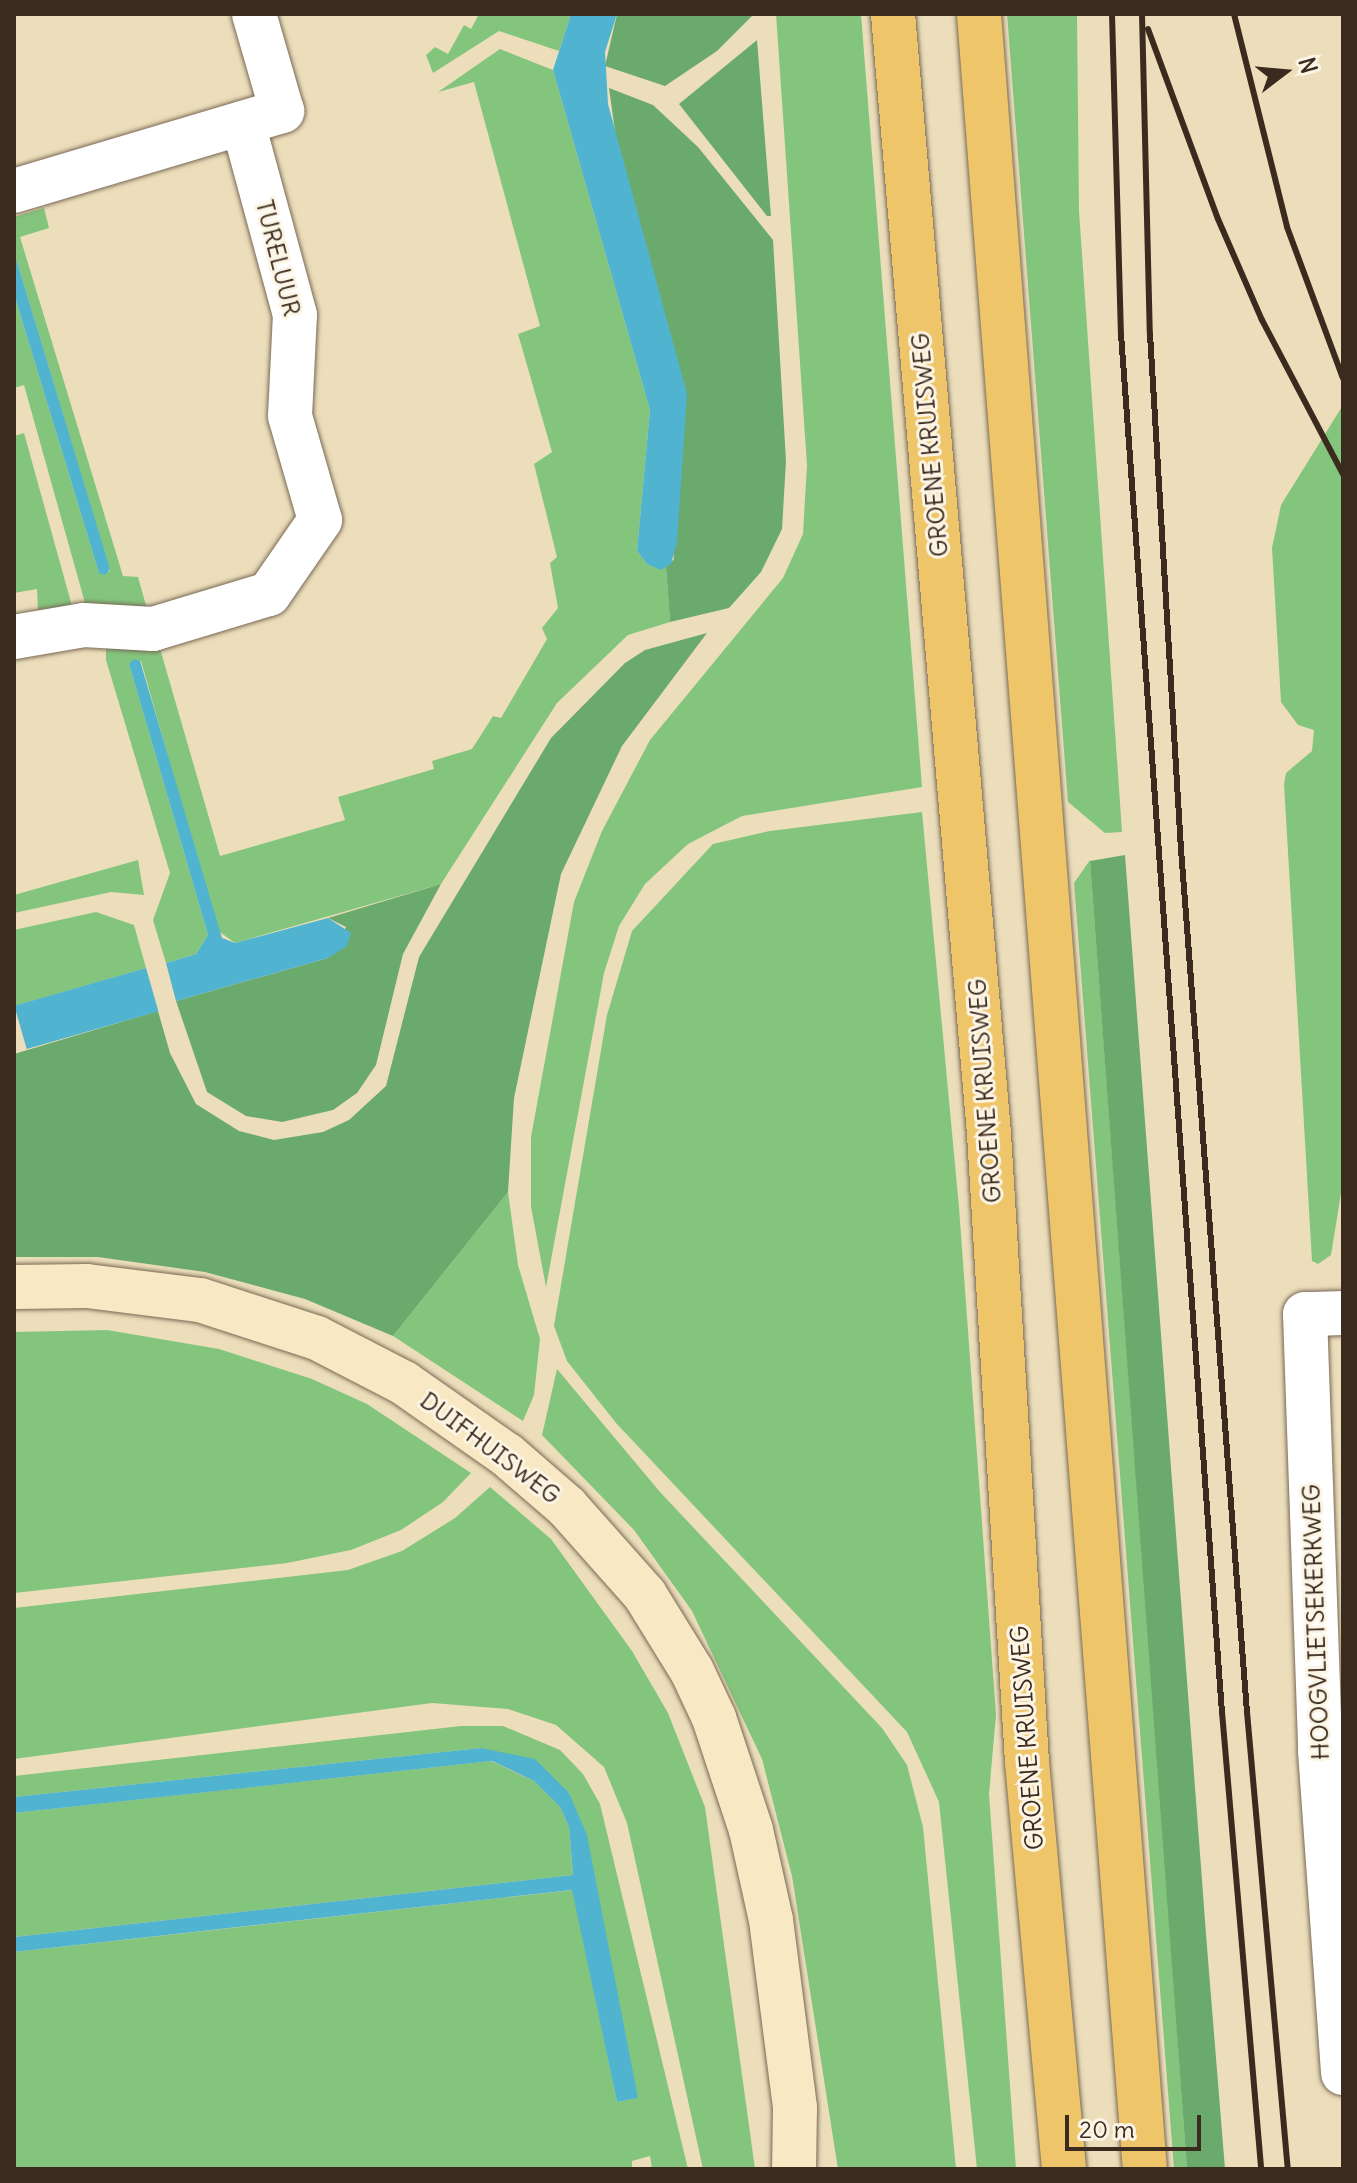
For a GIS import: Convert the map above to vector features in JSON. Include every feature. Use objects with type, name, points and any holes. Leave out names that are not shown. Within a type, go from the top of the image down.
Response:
[{"type":"main road","name":"GROENE KRUISWEG","points":[[893,14],[988,1118],[1027,1762],[1061,2157]]},
{"type":"main road","points":[[979,14],[1145,2169]]},
{"type":"main road","name":"DUIFHUISWEG","points":[[14,1287],[87,1286],[200,1300],[317,1338],[404,1383],[507,1455],[567,1507],[645,1595],[692,1671],[714,1718],[751,1830],[771,1920],[795,2108],[794,2169]]},
{"type":"main road","name":"DUIFHUISWEG","points":[[795,2108],[812,2169]]},
{"type":"street","points":[[14,191],[282,111],[254,14]]},
{"type":"street","name":"TURELUUR","points":[[14,637],[84,625],[153,629],[269,594],[320,520],[290,416],[295,315],[243,123]]},
{"type":"street","name":"HOOGVLIETSEKERKWEG","points":[[1324,1313],[1320,1751],[1343,2073]]},
{"type":"green space","points":[[479,14],[571,14],[559,51],[499,31],[433,73],[426,55],[435,47],[448,54],[464,25],[471,29]]},
{"type":"green space","points":[[617,14],[754,14],[717,51],[665,86],[605,66]]},
{"type":"green space","points":[[776,14],[861,14],[922,787],[742,816],[688,844],[645,884],[619,926],[604,973],[546,1287],[531,1207],[531,1137],[574,902],[602,831],[650,740],[783,578],[803,534],[807,465]]},
{"type":"green space","points":[[1007,14],[1077,14],[1079,211],[1122,832],[1105,833],[1068,802]]},
{"type":"green space","points":[[757,40],[771,216],[767,216],[679,104]]},
{"type":"green space","points":[[500,49],[553,70],[650,410],[637,551],[647,564],[666,567],[670,622],[628,635],[557,703],[441,884],[235,943],[217,930],[141,661],[129,664],[208,935],[196,954],[166,963],[153,920],[170,873],[106,660],[106,639],[159,645],[220,856],[345,820],[338,797],[434,769],[432,761],[472,749],[493,716],[501,718],[547,639],[542,628],[558,608],[550,563],[557,557],[534,464],[552,452],[518,334],[540,326],[474,82],[438,92]]},
{"type":"green space","points":[[609,88],[653,105],[698,147],[773,240],[786,461],[782,529],[761,572],[729,608],[670,622],[666,567],[674,559]]},
{"type":"green space","points":[[44,208],[49,228],[20,237],[123,576],[138,577],[147,609],[85,603],[24,385],[14,388],[14,294],[99,573],[110,571],[14,252],[14,217]]},
{"type":"green space","points":[[1343,405],[1343,1181],[1331,1255],[1318,1264],[1312,1261],[1284,784],[1286,773],[1312,751],[1314,730],[1298,725],[1281,702],[1272,548],[1281,505]]},
{"type":"green space","points":[[24,433],[72,606],[38,612],[37,589],[14,593],[14,436]]},
{"type":"green space","points":[[707,633],[622,746],[561,874],[514,1098],[508,1192],[393,1336],[305,1299],[205,1272],[98,1257],[14,1257],[14,1054],[158,1011],[170,1053],[196,1104],[239,1131],[274,1140],[323,1132],[349,1120],[386,1086],[419,957],[551,738],[625,663],[645,650]]},
{"type":"green space","points":[[922,812],[959,1207],[996,1715],[989,1794],[1016,2169],[977,2169],[939,1802],[907,1732],[616,1423],[567,1361],[554,1326],[607,1015],[632,931],[713,844],[770,831]]},
{"type":"green space","points":[[1125,855],[1225,2169],[1187,2169],[1090,861]]},
{"type":"green space","points":[[138,860],[144,895],[111,892],[14,913],[14,895]]},
{"type":"green space","points":[[1090,860],[1187,2169],[1174,2169],[1074,883]]},
{"type":"green space","points":[[441,884],[403,954],[376,1065],[357,1093],[333,1110],[282,1122],[246,1116],[207,1092],[176,1001],[328,958],[346,927],[328,918]]},
{"type":"green space","points":[[96,912],[134,925],[146,968],[14,1006],[14,930]]},
{"type":"green space","points":[[508,1192],[518,1265],[540,1339],[534,1395],[523,1421],[393,1336]]},
{"type":"green space","points":[[107,1330],[219,1349],[312,1379],[367,1404],[471,1473],[443,1502],[401,1530],[351,1550],[287,1563],[14,1593],[14,1332]]},
{"type":"green space","points":[[557,1369],[660,1492],[882,1728],[907,1765],[923,1827],[956,2169],[838,2169],[792,1876],[762,1759],[692,1611],[634,1530],[542,1435]]},
{"type":"green space","points":[[490,1487],[551,1539],[632,1651],[668,1713],[705,1807],[755,2169],[703,2169],[627,1823],[604,1767],[556,1725],[508,1709],[432,1703],[14,1759],[14,1608],[348,1570],[402,1551],[455,1518]]},
{"type":"green space","points":[[461,1726],[503,1726],[560,1750],[583,1774],[600,1804],[688,2169],[652,2169],[650,2156],[632,2161],[632,2169],[14,2169],[14,1952],[573,1890],[617,2102],[637,2098],[569,1793],[481,1748],[14,1797],[14,1776]]},
{"type":"green space","points":[[491,1761],[534,1781],[560,1807],[569,1827],[573,1875],[14,1937],[14,1813]]},
{"type":"water","points":[[571,14],[617,14],[605,52],[608,104],[687,394],[677,542],[671,564],[661,570],[647,564],[637,551],[650,410],[553,70]]},
{"type":"water","points":[[14,252],[110,569],[105,575],[99,573],[14,294]]},
{"type":"water","points":[[134,659],[140,661],[222,938],[235,943],[328,918],[351,933],[347,946],[328,958],[176,1001],[166,963],[196,954],[208,935],[129,664]]},
{"type":"water","points":[[146,968],[158,1011],[27,1049],[14,1006]]},
{"type":"water","points":[[481,1748],[535,1759],[569,1793],[587,1835],[638,2098],[617,2102],[572,1890],[14,1952],[14,1937],[573,1875],[569,1827],[560,1807],[534,1781],[492,1761],[14,1813],[14,1797]]},
{"type":"railway","points":[[1112,14],[1121,334],[1222,1712],[1261,2169]]},
{"type":"railway","points":[[1142,14],[1150,334],[1181,849],[1247,1712],[1288,2169]]},
{"type":"railway","points":[[1234,14],[1287,227],[1343,378]]},
{"type":"railway","points":[[1148,29],[1218,219],[1262,320],[1343,474]]}]
